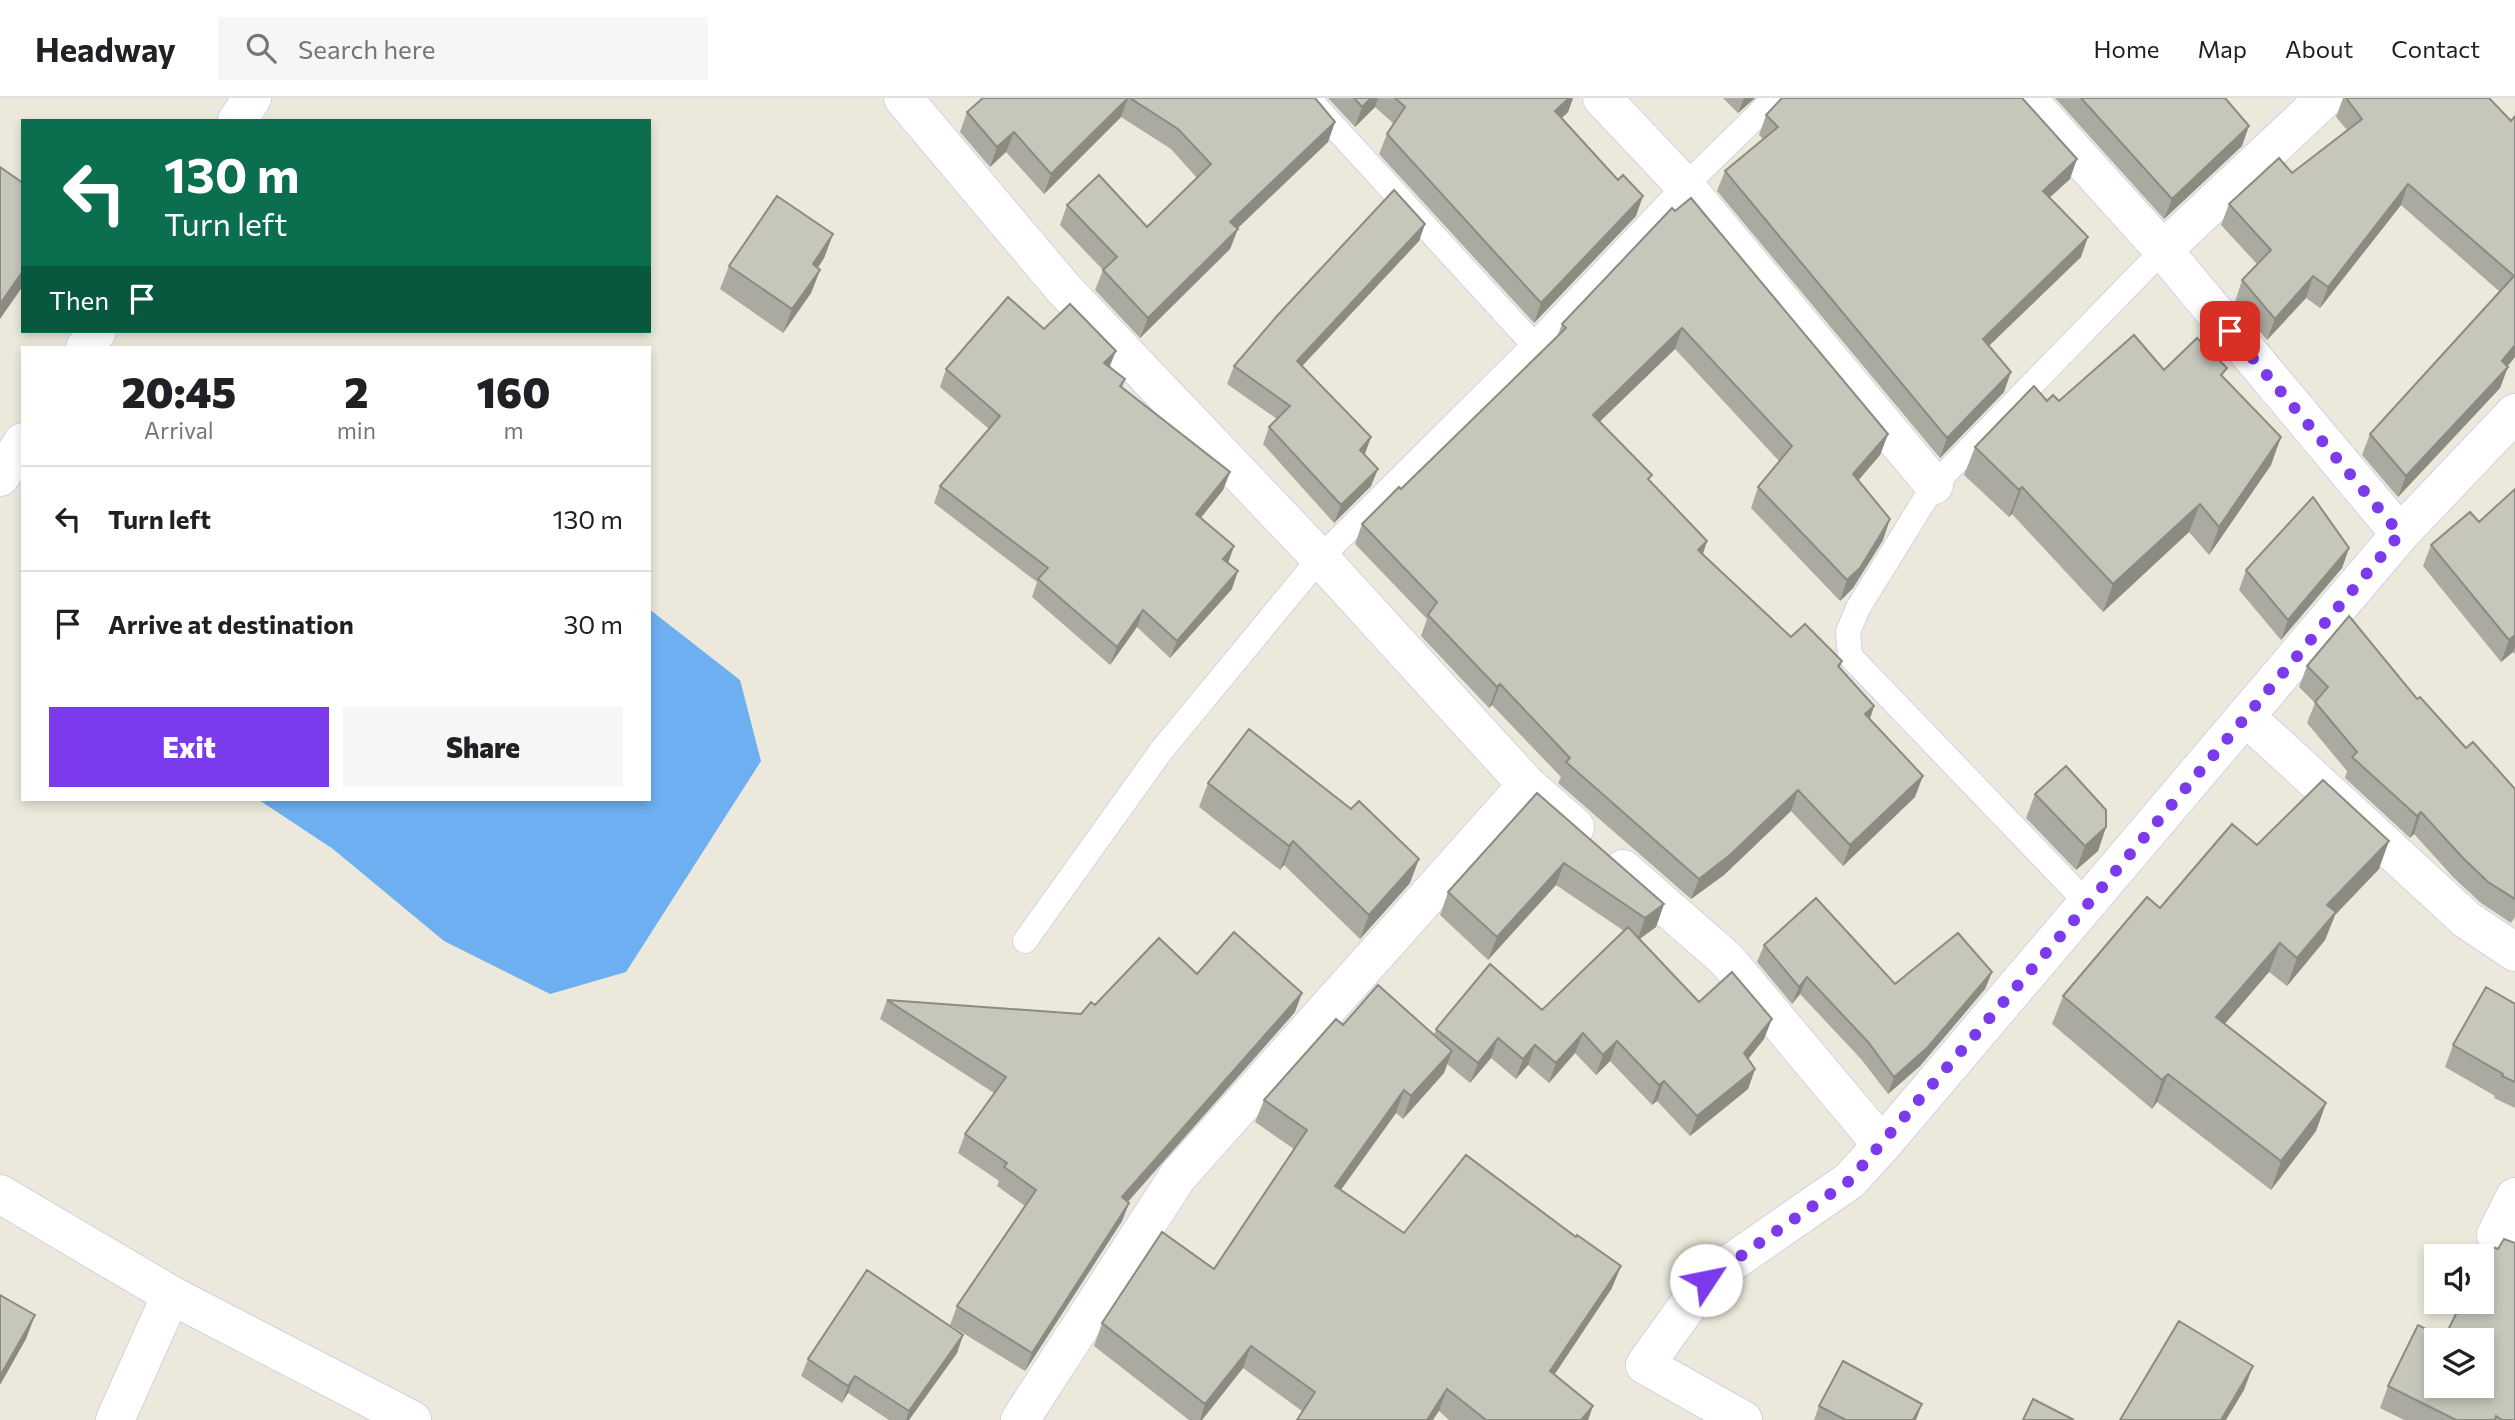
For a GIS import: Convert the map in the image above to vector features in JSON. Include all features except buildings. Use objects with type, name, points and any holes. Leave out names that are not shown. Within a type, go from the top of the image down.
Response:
[{"type":"street","points":[[238,119],[252,98]]},
{"type":"street","points":[[903,98],[1063,288],[1320,558],[1527,785],[1727,960],[1882,1145]]},
{"type":"street","points":[[1602,98],[1685,186],[1934,485]]},
{"type":"street","points":[[2026,98],[2162,250],[2400,534]]},
{"type":"street","points":[[2162,250],[2325,98]]},
{"type":"street","points":[[1743,1420],[1645,1364],[1706,1280],[1849,1181],[2088,904],[2400,534],[2515,413]]},
{"type":"street","points":[[0,477],[21,445]]},
{"type":"street","points":[[2245,716],[2468,920],[2515,952]]},
{"type":"street","points":[[1020,1420],[1178,1176],[1527,785]]},
{"type":"street","points":[[0,1194],[171,1295],[412,1420]]},
{"type":"street","points":[[2515,1197],[2496,1235],[2515,1247]]},
{"type":"street","points":[[115,1420],[171,1295]]},
{"type":"lane","points":[[1308,98],[1534,345]]},
{"type":"lane","points":[[1025,941],[1161,751],[1320,558],[1534,345],[1685,186],[1775,98]]},
{"type":"lane","points":[[2088,904],[1850,656],[1848,632],[1858,608],[1934,485],[2162,250]]},
{"type":"water","points":[[651,611],[740,680],[761,761],[626,972],[550,994],[444,941],[333,849],[261,801],[651,801]]},
{"type":"route","points":[[1706,1280],[1849,1181],[2088,904],[2400,534],[2230,331]]}]
